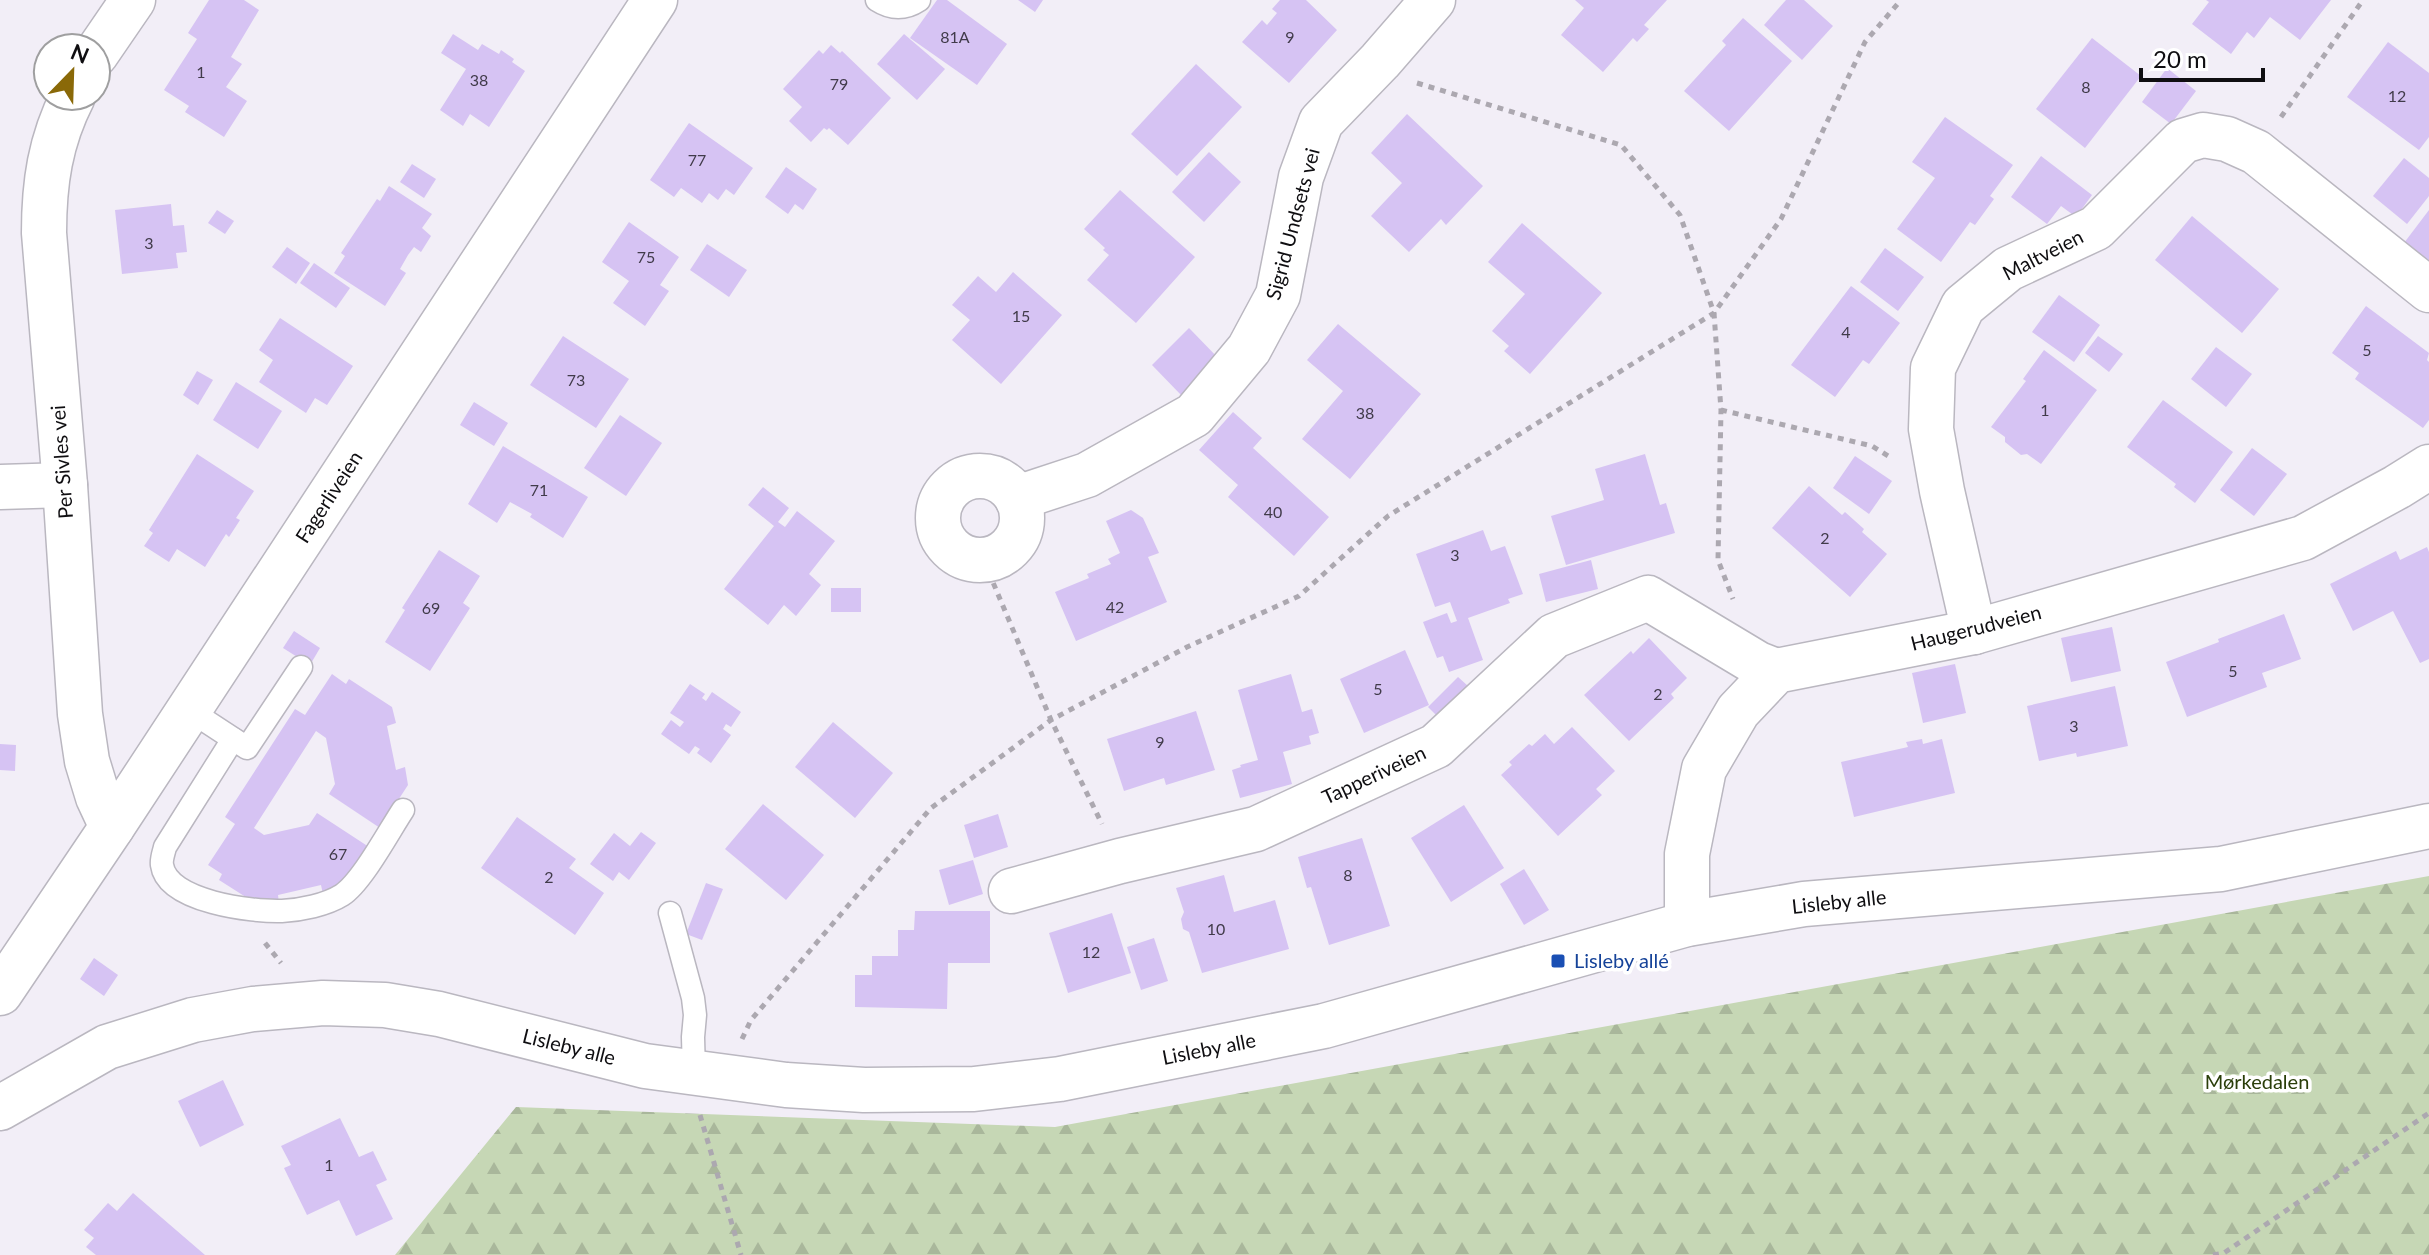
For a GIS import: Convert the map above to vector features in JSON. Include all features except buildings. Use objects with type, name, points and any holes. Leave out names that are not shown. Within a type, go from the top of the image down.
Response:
[{"type":"street","points":[[111,32],[133,0]]},
{"type":"street","name":"Fagerliveien","points":[[0,993],[655,0]]},
{"type":"street","name":"Sigrid Undsets vei","points":[[1017,498],[1087,475],[1194,415],[1249,349],[1278,295],[1301,177],[1321,122],[1433,0]]},
{"type":"street","name":"Per Sivles vei","points":[[66,112],[55,139],[44,192],[44,233],[80,714],[87,761],[98,797],[112,827]]},
{"type":"street","name":"Maltveien","points":[[1974,632],[1931,429],[1933,368],[1963,306],[2008,269],[2096,228],[2183,141],[2203,135],[2227,139],[2256,152],[2429,290]]},
{"type":"street","name":"Haugerudveien","points":[[1776,671],[1974,632],[2303,538],[2429,467]]},
{"type":"street","points":[[977,476],[993,478],[1007,485],[1017,498],[1022,513],[1021,530],[1014,544],[1001,556],[984,561],[966,559],[951,550],[940,535],[936,518],[948,489],[961,480],[977,476]]},
{"type":"street","points":[[0,487],[65,485]]},
{"type":"street","name":"Tapperiveien","points":[[1011,891],[1256,829],[1436,746],[1554,636],[1648,598],[1758,664],[1776,671]]},
{"type":"street","points":[[1687,924],[1687,854],[1704,769],[1738,711],[1776,671]]},
{"type":"street","name":"Lisleby alle","points":[[0,1108],[107,1047],[193,1020],[293,1004],[385,1005],[439,1014],[645,1066],[708,1076],[864,1090],[974,1089],[1060,1079],[1324,1026],[1687,924],[1804,904],[2221,869],[2429,826]]},
{"type":"lane","points":[[877,0],[887,7],[904,8],[919,0]]},
{"type":"lane","points":[[189,710],[247,748],[301,667]]},
{"type":"lane","points":[[233,739],[165,847],[162,865],[166,875],[184,891],[218,903],[256,911],[286,911],[315,905],[342,895],[355,883],[403,810]]},
{"type":"lane","points":[[670,913],[708,1076]]},
{"type":"path","points":[[741,1255],[696,1102],[708,1076],[751,1020],[931,808],[1051,720],[1187,647],[1299,596],[1388,516],[1714,313],[1781,219],[1865,42],[1901,0]]},
{"type":"path","points":[[2256,152],[2363,0]]},
{"type":"path","points":[[1380,61],[1401,78],[1621,145],[1680,215],[1714,313],[1721,410],[1718,560],[1735,605]]},
{"type":"path","points":[[1721,410],[1872,446],[1942,491]]},
{"type":"path","points":[[984,561],[1051,720],[1120,861]]},
{"type":"path","points":[[2213,1255],[2224,1253],[2429,1113]]},
{"type":"green space","name":"Mørkedalen","points":[[2429,876],[2429,1255],[395,1255],[516,1107],[1055,1127]]},
{"type":"place","name":"Lisleby allé","points":[[1558,961]]}]
